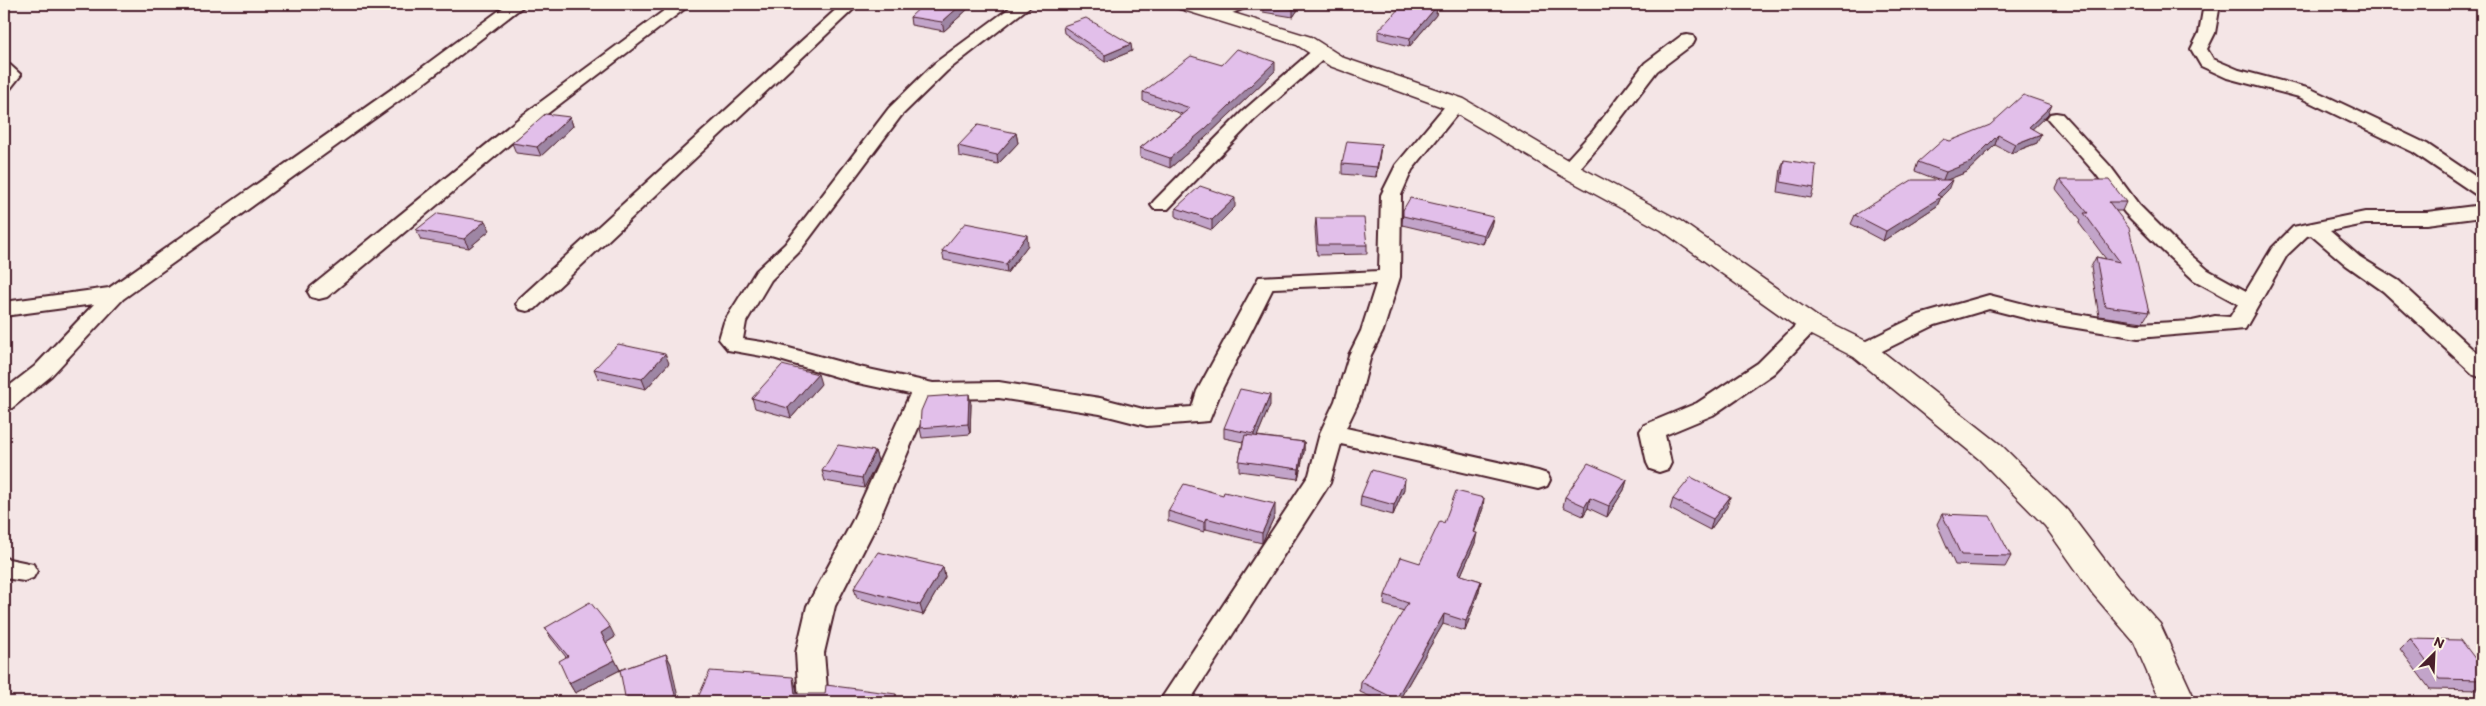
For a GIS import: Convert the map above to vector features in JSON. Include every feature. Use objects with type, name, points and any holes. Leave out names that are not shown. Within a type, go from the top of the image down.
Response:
[{"type":"street","points":[[4,402],[43,372],[115,294],[422,76],[518,4]]},
{"type":"street","points":[[319,292],[529,119],[683,4]]},
{"type":"street","points":[[527,304],[851,4]]},
{"type":"street","points":[[1025,4],[941,67],[895,112],[792,248],[763,276],[735,322],[730,339],[736,345],[774,351],[858,375],[933,391],[999,390],[1100,406],[1147,418],[1201,415],[1209,391],[1266,282],[1389,277]]},
{"type":"street","points":[[1184,4],[1304,41],[1320,54],[1346,65],[1456,104],[1568,170],[1670,225],[1810,324],[1864,351],[1990,452],[2056,518],[2106,585],[2148,634],[2178,702]]},
{"type":"street","points":[[1216,14],[1242,4]]},
{"type":"street","points":[[2212,4],[2207,33],[2199,50],[2207,62],[2234,74],[2312,96],[2420,148],[2482,190]]},
{"type":"street","points":[[1568,170],[1599,135],[1651,67],[1687,40]]},
{"type":"street","points":[[1161,205],[1248,116],[1320,54]]},
{"type":"street","points":[[4,69],[12,75],[4,85]]},
{"type":"street","points":[[1173,702],[1321,477],[1332,433],[1347,401],[1360,354],[1372,331],[1389,277],[1391,195],[1403,169],[1456,104]]},
{"type":"street","points":[[2056,118],[2103,170],[2132,209],[2172,249],[2201,275],[2220,287],[2250,301]]},
{"type":"street","points":[[1864,351],[1927,320],[1989,302],[2040,315],[2138,331],[2192,328],[2215,323],[2237,324],[2279,252],[2300,231],[2365,218],[2427,218],[2482,211]]},
{"type":"street","points":[[2316,228],[2353,260],[2390,286],[2482,370]]},
{"type":"street","points":[[4,309],[115,294]]},
{"type":"street","points":[[1659,463],[1652,431],[1705,409],[1721,399],[1766,368],[1810,324]]},
{"type":"street","points":[[813,702],[810,654],[821,606],[865,522],[918,400],[933,391]]},
{"type":"street","points":[[1332,433],[1538,480]]},
{"type":"building","points":[[924,4],[962,4],[942,22],[910,17]]},
{"type":"building","points":[[1264,4],[1296,4],[1293,9]]},
{"type":"building","points":[[1403,4],[1433,4],[1437,6],[1410,38],[1378,31]]},
{"type":"building","points":[[1086,18],[1131,44],[1105,55],[1063,26]]},
{"type":"building","points":[[1237,49],[1275,62],[1205,129],[1170,158],[1140,148],[1190,108],[1143,92],[1191,56],[1222,65]]},
{"type":"building","points":[[2023,95],[2052,105],[2029,127],[2041,134],[2015,144],[1998,135],[1971,162],[1946,172],[1918,162],[1944,139],[1950,141],[1990,125]]},
{"type":"building","points":[[545,114],[570,117],[537,147],[512,143]]},
{"type":"building","points":[[978,125],[1016,133],[997,155],[958,146]]},
{"type":"building","points":[[1347,141],[1381,144],[1377,167],[1342,164]]},
{"type":"building","points":[[1784,160],[1816,165],[1814,188],[1781,182]]},
{"type":"building","points":[[1912,180],[1952,180],[1937,195],[1941,197],[1886,231],[1855,215]]},
{"type":"building","points":[[2060,180],[2109,180],[2126,202],[2109,202],[2129,228],[2149,312],[2105,306],[2096,257],[2120,262],[2084,213],[2088,213]]},
{"type":"building","points":[[1200,186],[1235,198],[1212,220],[1176,208]]},
{"type":"building","points":[[1410,198],[1493,217],[1484,235],[1403,216],[1403,210]]},
{"type":"building","points":[[438,213],[485,221],[464,239],[416,230]]},
{"type":"building","points":[[1316,218],[1364,218],[1367,245],[1318,245]]},
{"type":"building","points":[[965,223],[1027,235],[1006,264],[942,251]]},
{"type":"building","points":[[618,344],[665,354],[642,379],[594,369]]},
{"type":"building","points":[[782,365],[818,374],[788,408],[752,398]]},
{"type":"building","points":[[1240,389],[1270,395],[1254,434],[1224,428]]},
{"type":"building","points":[[969,394],[968,424],[920,428],[921,411],[927,397]]},
{"type":"building","points":[[1245,435],[1304,442],[1299,469],[1239,461]]},
{"type":"building","points":[[838,445],[875,451],[862,478],[822,471]]},
{"type":"building","points":[[1588,463],[1627,480],[1609,506],[1590,498],[1585,506],[1565,497]]},
{"type":"building","points":[[1372,470],[1405,479],[1394,505],[1361,496]]},
{"type":"building","points":[[1691,477],[1730,497],[1713,519],[1673,499]]},
{"type":"building","points":[[1184,484],[1223,495],[1224,492],[1275,504],[1262,533],[1206,518],[1204,522],[1168,511]]},
{"type":"building","points":[[1456,491],[1484,498],[1473,532],[1477,533],[1458,574],[1481,581],[1466,621],[1444,614],[1396,699],[1361,682],[1408,603],[1385,595],[1401,557],[1420,563],[1440,521],[1444,523]]},
{"type":"building","points":[[1942,514],[1990,516],[2011,556],[1961,555]]},
{"type":"building","points":[[878,552],[943,567],[920,605],[854,588]]},
{"type":"building","points":[[590,602],[610,627],[601,633],[615,660],[569,683],[559,661],[568,656],[545,628]]},
{"type":"building","points":[[2410,639],[2461,640],[2482,668],[2482,680],[2439,679]]},
{"type":"building","points":[[666,654],[676,700],[669,702],[626,702],[620,670]]},
{"type":"building","points":[[710,671],[793,677],[795,694],[825,694],[826,685],[896,694],[893,702],[696,702]]}]
